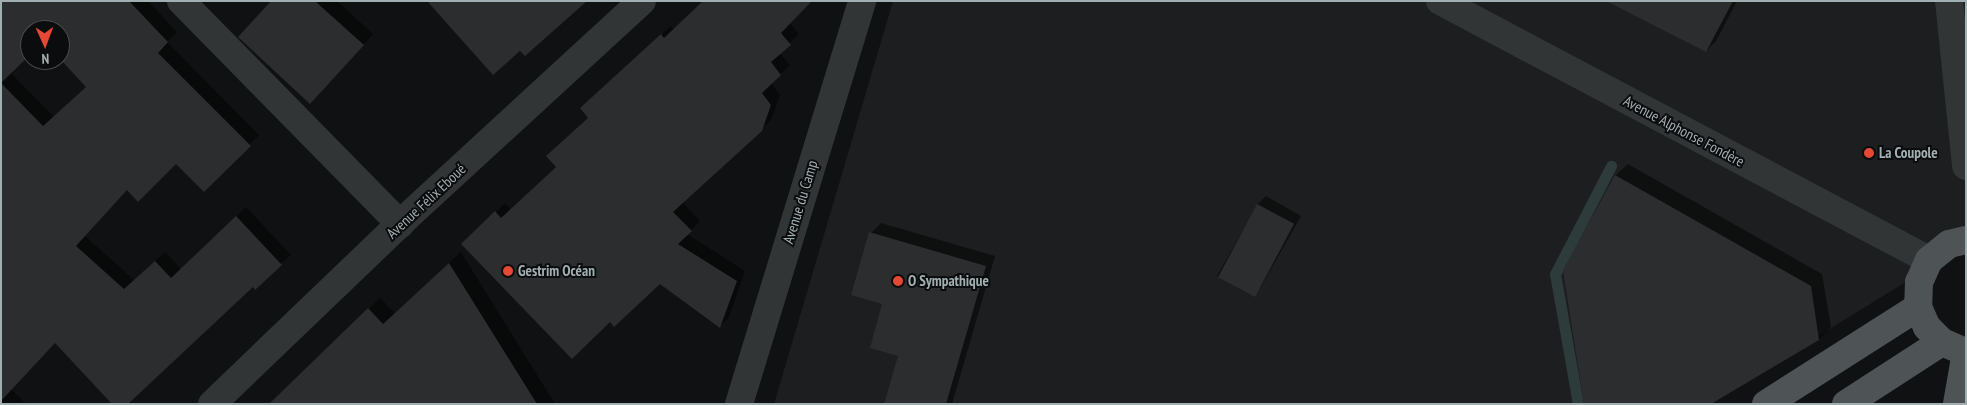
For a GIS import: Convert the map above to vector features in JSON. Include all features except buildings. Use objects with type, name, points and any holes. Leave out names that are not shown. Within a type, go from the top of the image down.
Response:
[{"type":"main road","points":[[1958,349],[1926,327],[1918,308],[1919,282],[1929,260],[1949,244],[1966,240]]},
{"type":"main road","points":[[1766,404],[1918,308]]},
{"type":"main road","points":[[1846,404],[1958,349]]},
{"type":"main road","points":[[1957,404],[1958,349]]},
{"type":"street","points":[[181,1],[400,224]]},
{"type":"street","name":"Avenue Félix Eboué","points":[[212,404],[400,224],[642,1]]},
{"type":"street","name":"Avenue du Camp","points":[[740,404],[862,1]]},
{"type":"street","name":"Avenue Alphonse Fondère","points":[[1440,1],[1929,260]]},
{"type":"street","points":[[1948,1],[1966,166]]},
{"type":"shaded area","points":[[893,1],[1966,1],[1966,245],[1708,404],[774,404]]},
{"type":"waterway","points":[[1578,404],[1555,274],[1611,166]]},
{"type":"place","name":"La Coupole","points":[[1869,153]]},
{"type":"place","name":"Gestrim Océan","points":[[508,271]]},
{"type":"place","name":"O Sympathique","points":[[898,281]]}]
